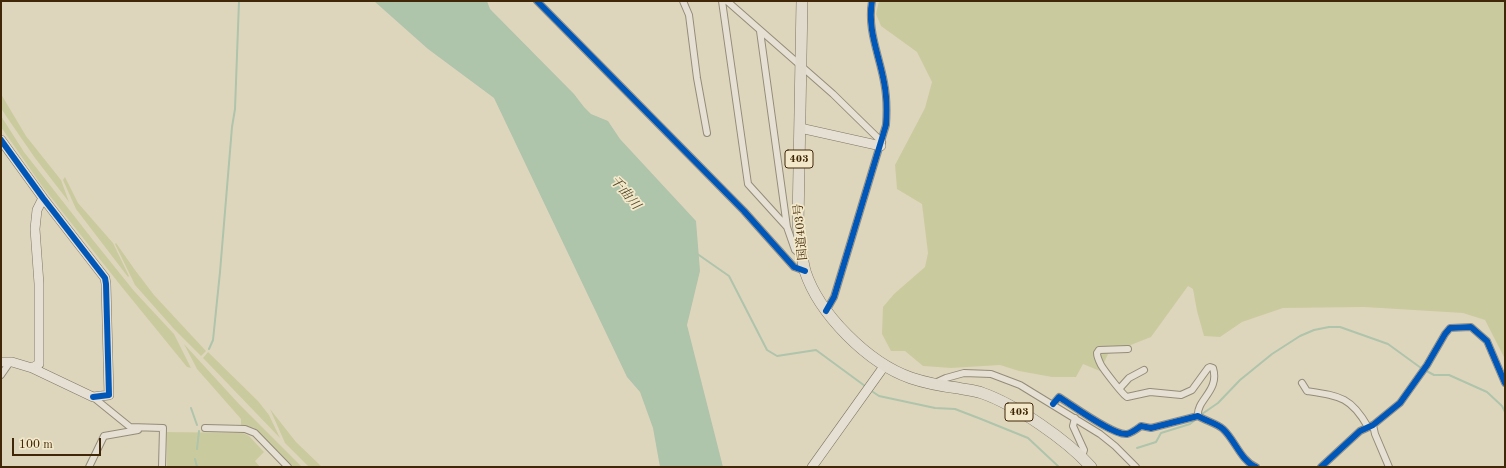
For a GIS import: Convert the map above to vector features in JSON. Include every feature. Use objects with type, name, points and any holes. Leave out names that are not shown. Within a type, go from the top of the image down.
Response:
[{"type":"highway","name":"国道403号","points":[[802,1],[798,224],[805,271],[816,295],[826,311],[882,369],[934,384],[980,392],[1004,402],[1047,430],[1082,457],[1091,467]]},
{"type":"street","points":[[537,1],[744,211],[794,267],[805,271]]},
{"type":"street","points":[[683,1],[689,15],[697,78],[707,133]]},
{"type":"street","points":[[722,1],[748,184],[787,227]]},
{"type":"street","points":[[727,1],[833,94],[881,144]]},
{"type":"street","points":[[826,311],[834,299],[886,125],[887,109],[885,83],[871,31],[870,12],[872,1]]},
{"type":"street","points":[[760,31],[787,227],[795,250],[802,256]]},
{"type":"street","points":[[800,128],[881,144]]},
{"type":"street","points":[[1,140],[42,198],[105,278],[109,395],[93,397]]},
{"type":"street","points":[[32,368],[39,364],[39,284],[35,229],[37,210],[42,198]]},
{"type":"street","points":[[816,295],[824,299],[834,299]]},
{"type":"street","points":[[1321,467],[1360,431],[1370,426],[1400,403],[1427,365],[1450,328],[1471,327],[1487,341],[1505,383]]},
{"type":"street","points":[[1128,349],[1099,350],[1097,353],[1101,365],[1120,388],[1122,393],[1127,397],[1150,392],[1181,395],[1192,390],[1204,372],[1210,367],[1213,368],[1214,382],[1199,408],[1198,416]]},
{"type":"street","points":[[1,375],[5,362],[32,368],[93,397],[130,427],[163,428],[162,467]]},
{"type":"street","points":[[812,467],[882,369]]},
{"type":"street","points":[[1120,388],[1129,378],[1144,370]]},
{"type":"street","points":[[934,384],[946,378],[964,373],[991,374],[1020,385],[1100,434],[1115,446],[1136,467]]},
{"type":"street","points":[[1302,383],[1307,391],[1334,395],[1347,400],[1370,426],[1389,467]]},
{"type":"street","points":[[1053,404],[1059,397],[1104,426],[1126,434],[1141,426],[1151,428],[1198,416],[1222,428],[1250,464],[1256,467]]},
{"type":"street","points":[[1075,418],[1073,426],[1084,450],[1082,457]]},
{"type":"street","points":[[89,467],[104,436],[152,428]]},
{"type":"street","points":[[205,428],[245,429],[255,433],[288,467]]},
{"type":"shaded area","points":[[879,1],[1505,1],[1505,359],[1485,320],[1463,313],[1364,307],[1283,308],[1242,322],[1220,337],[1204,336],[1193,289],[1188,286],[1151,337],[1108,354],[1100,371],[1083,364],[1076,377],[1052,377],[1019,371],[1000,365],[951,368],[923,366],[905,351],[891,351],[882,334],[883,307],[894,294],[925,267],[928,253],[922,204],[897,189],[895,165],[925,108],[932,82],[917,52],[881,26],[876,14]]},
{"type":"shaded area","points":[[1,94],[26,136],[61,180],[69,202],[35,158],[6,116],[1,108]]},
{"type":"shaded area","points":[[1,116],[24,152],[93,240],[134,291],[174,334],[191,368],[187,367],[42,186],[1,127]]},
{"type":"shaded area","points":[[65,177],[78,203],[113,243],[129,276],[128,277],[76,209],[63,180]]},
{"type":"shaded area","points":[[116,243],[154,295],[206,351],[201,356],[174,329],[135,285],[115,244]]},
{"type":"shaded area","points":[[184,344],[239,404],[302,467],[291,467],[254,428],[241,426],[241,419],[197,369]]},
{"type":"shaded area","points":[[208,352],[258,401],[269,415],[280,438],[203,358]]},
{"type":"shaded area","points":[[270,409],[296,442],[322,467],[309,467],[285,443]]},
{"type":"shaded area","points":[[167,432],[243,433],[249,436],[264,452],[255,461],[260,467],[167,467]]},
{"type":"water","name":"千曲川","points":[[374,1],[487,1],[490,9],[574,94],[591,114],[608,121],[620,139],[696,221],[700,271],[687,325],[723,467],[660,467],[653,428],[640,392],[627,377],[494,98],[428,49]]},
{"type":"waterway","points":[[209,349],[213,340],[232,127],[235,109],[239,1]]},
{"type":"waterway","points":[[696,253],[729,276],[767,350],[777,356],[816,350],[865,386]]},
{"type":"waterway","points":[[1202,414],[1218,403],[1240,380],[1272,354],[1300,336],[1314,330],[1329,327],[1340,327],[1388,344],[1421,368],[1434,375],[1449,375],[1487,392],[1502,406],[1505,412]]},
{"type":"waterway","points":[[870,390],[879,396],[935,408],[955,409],[1028,438],[1059,467]]},
{"type":"waterway","points":[[191,408],[197,425]]},
{"type":"waterway","points":[[1137,448],[1156,442],[1161,433],[1190,424],[1195,420]]},
{"type":"waterway","points":[[197,449],[199,431]]},
{"type":"waterway","points":[[195,459],[197,467]]},
{"type":"cycle path","points":[[537,1],[744,211],[794,267],[805,271]]},
{"type":"cycle path","points":[[826,311],[834,297],[886,125],[886,93],[872,32],[872,1]]},
{"type":"cycle path","points":[[1,140],[43,198],[105,278],[109,395],[93,397]]},
{"type":"cycle path","points":[[1321,467],[1360,431],[1373,425],[1400,403],[1427,365],[1450,328],[1471,327],[1487,341],[1505,383]]},
{"type":"cycle path","points":[[1053,404],[1059,397],[1103,425],[1127,434],[1133,432],[1141,426],[1151,428],[1198,416],[1223,429],[1246,460],[1256,467]]}]
